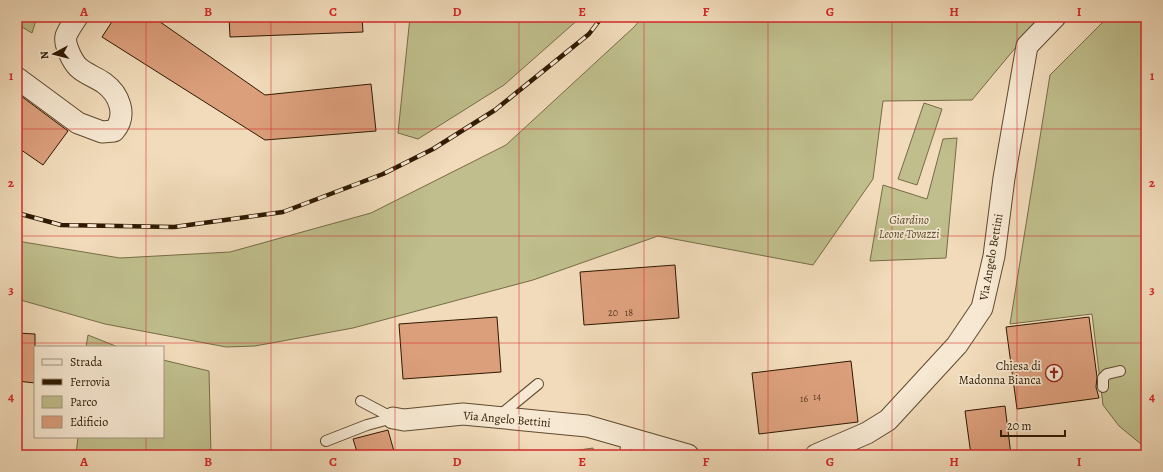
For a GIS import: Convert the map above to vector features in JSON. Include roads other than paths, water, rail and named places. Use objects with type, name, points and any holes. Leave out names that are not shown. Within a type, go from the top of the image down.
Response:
[{"type":"street","points":[[17,78],[78,123],[102,132],[114,131],[119,125],[122,112],[118,98],[105,84],[78,67],[68,51],[66,36],[77,17]]},
{"type":"street","name":"Via Angelo Bettini","points":[[816,455],[867,433],[888,420],[957,345],[982,308],[994,256],[1004,178],[1027,46],[1055,17]]},
{"type":"street","name":"Via Angelo Bettini","points":[[393,418],[404,420],[463,414],[587,426],[626,446],[688,455]]},
{"type":"lane","points":[[1103,387],[1103,378],[1107,374],[1120,371]]},
{"type":"lane","points":[[497,417],[538,384]]},
{"type":"lane","points":[[361,400],[393,418]]},
{"type":"lane","name":"Via Angelo Bettini","points":[[326,441],[367,425],[393,418]]},
{"type":"railway","points":[[17,213],[61,225],[174,227],[283,212],[383,174],[433,149],[495,110],[589,34],[602,17]]},
{"type":"place","name":"Chiesa di Madonna Bianca","points":[[1054,373]]},
{"type":"park label","name":"Giardino Leone Tovazzi","points":[[909,227]]}]
